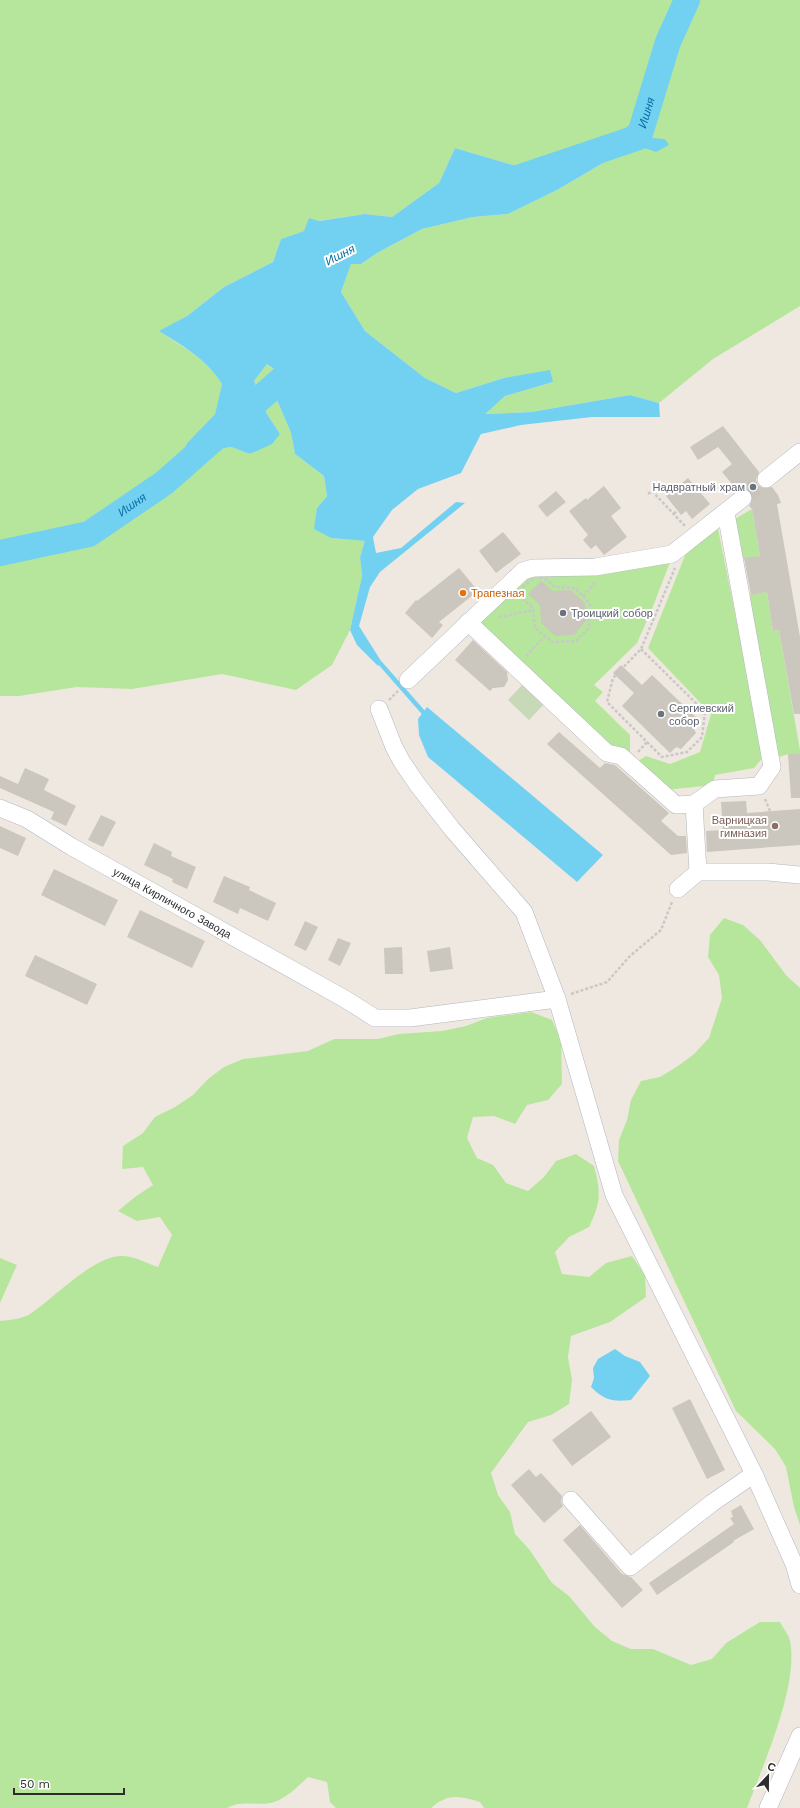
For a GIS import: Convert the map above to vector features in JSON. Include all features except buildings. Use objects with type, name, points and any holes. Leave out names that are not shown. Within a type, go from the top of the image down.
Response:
[{"type":"street","points":[[766,479],[800,452]]},
{"type":"street","points":[[408,680],[523,571],[533,568],[595,567],[672,554],[726,513],[743,498]]},
{"type":"street","points":[[468,622],[607,753],[621,756],[676,805],[694,804],[715,789],[759,786],[772,767],[726,513]]},
{"type":"street","points":[[379,709],[394,747],[417,784],[452,829],[524,912],[556,999],[614,1195],[754,1474],[794,1564],[800,1584]]},
{"type":"street","points":[[694,804],[698,872]]},
{"type":"street","name":"улица Кирпичного Завода","points":[[0,808],[27,819],[72,847],[345,999],[374,1018],[410,1018],[556,999]]},
{"type":"street","points":[[678,889],[698,872],[768,872],[800,875]]},
{"type":"street","points":[[571,1500],[630,1567],[712,1503],[754,1474]]},
{"type":"street","points":[[768,1808],[800,1736]]},
{"type":"path","points":[[641,649],[705,712],[702,737],[687,752],[662,757],[607,702],[613,678],[641,649],[690,540],[674,514],[652,491],[648,494]]},
{"type":"path","points":[[674,514],[677,510]]},
{"type":"path","points":[[535,576],[546,580],[555,587],[575,588],[590,603],[589,628],[576,641],[552,642],[535,628],[534,610],[534,608],[522,598],[523,587],[535,576]]},
{"type":"path","points":[[497,617],[534,610]]},
{"type":"path","points":[[516,667],[545,636]]},
{"type":"path","points":[[639,751],[648,742]]},
{"type":"path","points":[[556,999],[607,982],[630,956],[661,930],[678,889]]},
{"type":"green space","points":[[0,0],[800,0],[800,306],[713,359],[659,403],[630,395],[531,412],[484,414],[505,396],[553,382],[504,378],[456,393],[425,378],[365,331],[341,292],[351,263],[361,264],[377,253],[422,229],[473,217],[508,214],[557,190],[615,156],[642,147],[639,137],[646,118],[632,122],[617,136],[540,173],[455,148],[439,183],[392,217],[365,214],[318,221],[304,231],[281,239],[273,262],[224,287],[187,316],[160,331],[201,359],[209,366],[222,384],[215,414],[187,443],[183,452],[168,464],[164,482],[178,476],[184,460],[202,452],[231,447],[250,454],[280,434],[267,414],[254,381],[267,364],[277,371],[271,378],[274,393],[291,433],[295,454],[324,476],[327,496],[317,508],[331,538],[366,541],[360,556],[362,576],[350,630],[332,665],[296,690],[222,674],[132,689],[77,687],[19,696],[0,696]]},
{"type":"green space","points":[[752,509],[760,556],[742,559],[749,595],[767,592],[773,631],[779,630],[800,750],[800,754],[788,754],[776,758],[733,520]]},
{"type":"green space","points":[[718,529],[764,756],[754,768],[715,775],[713,785],[666,790],[635,763],[646,756],[670,764],[700,752],[711,714],[648,648],[688,548]]},
{"type":"green space","points":[[672,557],[637,643],[594,685],[603,692],[595,701],[630,735],[630,752],[612,749],[475,622],[525,573]]},
{"type":"green space","points":[[525,682],[546,702],[529,720],[508,700]]},
{"type":"green space","points":[[724,918],[743,925],[760,940],[786,975],[800,988],[800,1525],[794,1507],[786,1467],[775,1449],[736,1411],[618,1161],[619,1140],[627,1120],[631,1100],[641,1081],[660,1077],[678,1066],[694,1054],[709,1038],[722,998],[719,975],[708,957],[710,935]]},
{"type":"green space","points":[[531,1012],[552,1020],[561,1040],[562,1084],[548,1100],[527,1105],[515,1124],[494,1116],[473,1117],[467,1138],[477,1158],[493,1165],[506,1183],[528,1191],[544,1177],[556,1161],[576,1154],[594,1166],[599,1191],[596,1211],[589,1227],[569,1237],[555,1252],[562,1274],[589,1277],[606,1263],[632,1256],[645,1275],[646,1297],[610,1322],[571,1336],[568,1357],[572,1380],[569,1404],[551,1415],[528,1422],[491,1473],[498,1495],[510,1512],[515,1534],[529,1549],[552,1583],[569,1596],[595,1627],[612,1641],[631,1649],[653,1649],[691,1665],[712,1659],[726,1643],[760,1622],[780,1622],[790,1641],[791,1659],[789,1680],[785,1702],[778,1725],[747,1808],[484,1808],[480,1802],[466,1798],[454,1797],[443,1800],[431,1808],[336,1808],[330,1802],[327,1782],[308,1777],[288,1795],[274,1802],[262,1804],[245,1803],[233,1805],[227,1808],[0,1808],[0,1321],[27,1316],[85,1271],[109,1258],[125,1256],[158,1267],[172,1235],[160,1217],[137,1221],[118,1211],[153,1185],[143,1167],[122,1169],[123,1146],[143,1133],[155,1117],[175,1107],[193,1095],[208,1079],[224,1067],[243,1059],[308,1051],[334,1039],[378,1039],[399,1034],[442,1031],[466,1026],[487,1018]]},
{"type":"green space","points":[[0,1258],[17,1265],[0,1303]]},
{"type":"water","points":[[646,117],[639,137],[665,139],[669,145],[656,152],[642,147],[615,156],[557,190],[508,214],[473,217],[422,229],[377,253],[361,264],[351,264],[341,292],[365,331],[425,378],[456,393],[504,378],[550,370],[553,382],[505,396],[485,414],[531,412],[630,395],[659,403],[660,417],[592,417],[521,425],[481,434],[461,473],[418,489],[392,510],[373,537],[376,553],[401,548],[456,502],[465,503],[380,572],[370,587],[359,626],[381,661],[378,666],[357,645],[350,630],[362,576],[360,557],[365,541],[331,538],[314,529],[317,508],[327,496],[324,476],[295,454],[291,433],[274,393],[271,378],[277,371],[267,364],[254,381],[267,414],[280,434],[272,444],[250,454],[231,447],[202,452],[184,460],[178,476],[164,483],[168,464],[183,452],[187,443],[215,414],[222,384],[202,360],[159,331],[187,316],[224,287],[273,262],[281,239],[304,231],[309,218],[319,221],[365,214],[392,217],[439,183],[455,148],[540,173],[617,136],[632,122]]},
{"type":"water","points":[[427,707],[603,855],[577,882],[428,757],[419,735],[418,719]]},
{"type":"water","points":[[615,1349],[625,1356],[640,1362],[650,1376],[631,1400],[619,1401],[609,1399],[600,1395],[591,1387],[594,1378],[593,1368],[598,1359]]},
{"type":"waterway","name":"Ишня","points":[[503,183],[639,137],[668,42],[687,0]]},
{"type":"waterway","name":"Ишня","points":[[0,553],[89,534],[164,483],[299,364]]},
{"type":"waterway","points":[[380,663],[423,712]]},
{"type":"tunnel","points":[[743,498],[766,479]]},
{"type":"place","name":"Надвратный храм","points":[[753,487]]},
{"type":"place","name":"Трапезная","points":[[463,593]]},
{"type":"place","name":"Троицкий собор","points":[[563,613]]},
{"type":"place","name":"Сергиевский собор","points":[[661,714]]},
{"type":"place","name":"Варницкая гимназия","points":[[775,826]]}]
